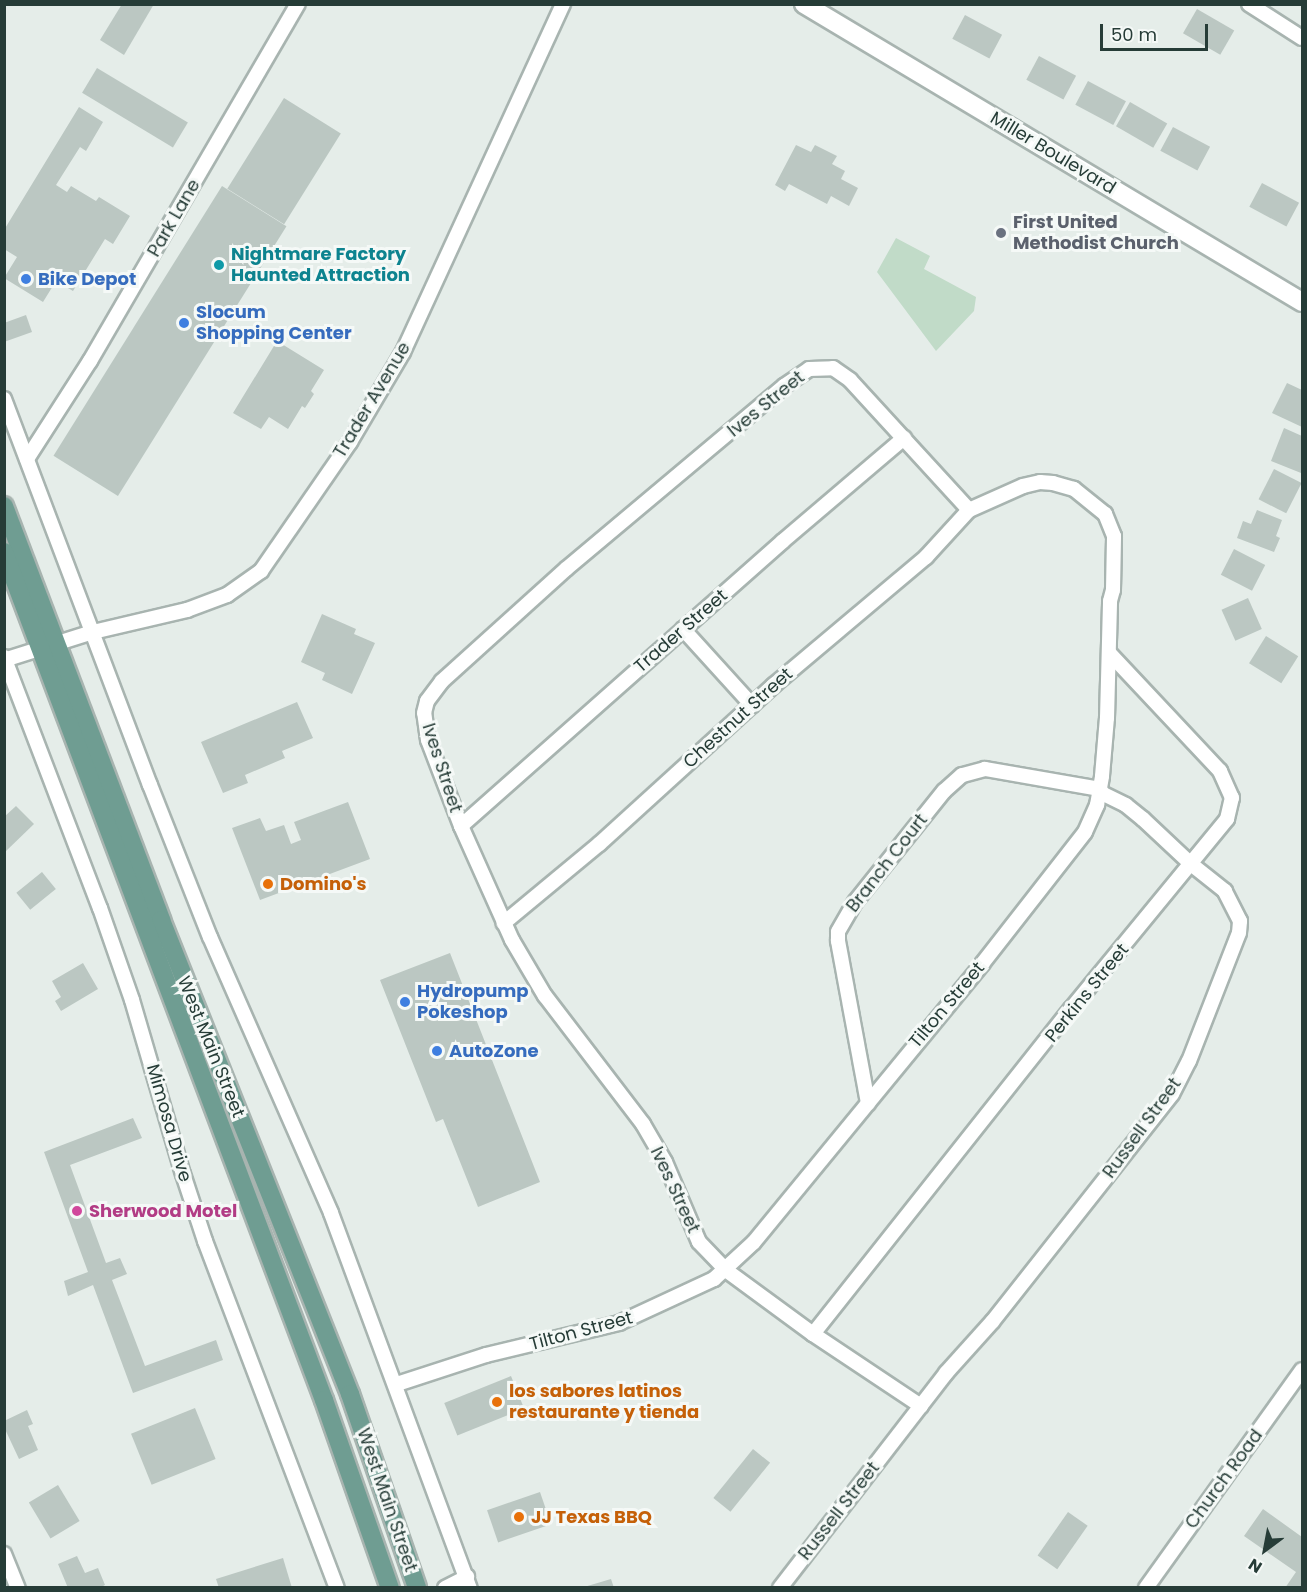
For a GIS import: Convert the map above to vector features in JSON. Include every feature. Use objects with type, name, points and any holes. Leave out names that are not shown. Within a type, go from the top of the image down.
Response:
[{"type":"main road","name":"West Main Street","points":[[4,506],[49,646],[390,1587]]},
{"type":"main road","name":"West Main Street","points":[[4,552],[49,646],[350,1394],[417,1587]]},
{"type":"street","name":"Park Lane","points":[[27,459],[90,361],[298,4]]},
{"type":"street","name":"Trader Avenue","points":[[5,659],[93,632],[187,610],[227,596],[261,571],[275,554],[350,442],[403,352],[563,4]]},
{"type":"street","name":"Miller Boulevard","points":[[804,4],[1302,302]]},
{"type":"street","points":[[1249,4],[1302,38]]},
{"type":"street","name":"Ives Street","points":[[813,1334],[726,1270],[699,1242],[665,1162],[643,1124],[545,996],[504,924],[461,826],[428,740],[424,713],[427,701],[442,681],[566,569],[784,386],[809,369],[825,367],[841,373],[969,510]]},
{"type":"street","points":[[4,399],[210,937],[332,1213],[397,1384],[469,1582],[445,1587]]},
{"type":"street","name":"Trader Street","points":[[461,826],[683,629],[904,438]]},
{"type":"street","name":"Tilton Street","points":[[397,1384],[486,1355],[619,1323],[687,1294],[726,1270],[754,1242],[868,1103],[1085,832],[1097,805],[1100,789],[1114,536],[1105,514],[1074,489],[1047,483],[1023,486],[969,510]]},
{"type":"street","name":"Chestnut Street","points":[[504,924],[550,886],[752,705],[926,557],[969,510]]},
{"type":"street","points":[[683,629],[752,705]]},
{"type":"street","name":"Perkins Street","points":[[813,1334],[1060,1027],[1071,1009],[1227,819],[1231,809],[1230,788],[1213,762],[1109,653]]},
{"type":"street","name":"Mimosa Drive","points":[[5,659],[104,919],[132,1000],[205,1241],[337,1587]]},
{"type":"street","name":"Branch Court","points":[[868,1103],[838,941],[842,922],[855,902],[944,791],[962,775],[985,769],[1100,789]]},
{"type":"street","name":"Russell Street","points":[[780,1587],[946,1373],[992,1322],[1150,1124],[1172,1094],[1189,1061],[1239,933],[1240,921],[1225,891],[1191,864],[1126,805],[1103,794],[1100,789]]},
{"type":"street","points":[[813,1334],[921,1406]]},
{"type":"street","name":"Church Road","points":[[1146,1587],[1302,1371]]},
{"type":"street","points":[[4,1554],[18,1587]]},
{"type":"green space","points":[[896,238],[930,256],[924,269],[976,297],[974,311],[936,351],[877,272]]},
{"type":"building","points":[[122,4],[154,4],[124,55],[100,40]]},
{"type":"building","points":[[1197,9],[1234,30],[1220,55],[1183,33]]},
{"type":"building","points":[[965,15],[1002,35],[989,59],[952,39]]},
{"type":"building","points":[[1039,56],[1076,76],[1063,100],[1026,80]]},
{"type":"building","points":[[97,68],[188,123],[173,147],[82,93]]},
{"type":"building","points":[[1088,81],[1126,101],[1113,125],[1075,105]]},
{"type":"building","points":[[284,98],[341,134],[284,224],[227,189]]},
{"type":"building","points":[[1130,102],[1167,124],[1153,148],[1116,126]]},
{"type":"building","points":[[79,107],[103,122],[86,151],[80,147],[56,185],[67,192],[71,186],[96,201],[99,197],[130,216],[113,244],[105,239],[73,291],[56,281],[43,302],[4,278],[17,257],[4,249],[4,230]]},
{"type":"building","points":[[1173,127],[1210,147],[1197,171],[1160,151]]},
{"type":"building","points":[[796,145],[811,152],[815,145],[837,156],[832,164],[845,171],[841,179],[858,188],[849,206],[831,196],[827,204],[789,184],[785,191],[775,185]]},
{"type":"building","points":[[1262,183],[1299,203],[1286,227],[1249,207]]},
{"type":"building","name":"Slocum Shopping Center","points":[[222,186],[286,226],[118,496],[53,456]]},
{"type":"building","points":[[26,315],[32,332],[4,342],[4,323]]},
{"type":"building","points":[[277,341],[324,370],[311,391],[314,394],[305,408],[302,406],[288,429],[269,417],[261,429],[233,413]]},
{"type":"building","points":[[1287,383],[1302,390],[1302,427],[1272,413]]},
{"type":"building","points":[[1284,428],[1302,436],[1301,473],[1271,461]]},
{"type":"building","points":[[1274,469],[1302,483],[1286,513],[1259,499]]},
{"type":"building","points":[[1257,510],[1282,520],[1276,536],[1280,538],[1274,552],[1237,538],[1243,521],[1251,524]]},
{"type":"building","points":[[1234,549],[1265,565],[1252,591],[1221,575]]},
{"type":"building","points":[[1248,598],[1262,629],[1235,641],[1222,610]]},
{"type":"building","points":[[322,614],[356,629],[354,634],[375,643],[352,694],[322,680],[325,673],[301,662]]},
{"type":"building","points":[[1266,636],[1298,656],[1281,683],[1249,663]]},
{"type":"building","points":[[297,702],[313,738],[282,751],[285,758],[245,775],[248,783],[223,793],[201,742]]},
{"type":"building","points":[[348,802],[370,859],[260,900],[232,828],[260,818],[266,831],[284,825],[291,844],[301,840],[294,822]]},
{"type":"building","points":[[16,806],[34,824],[4,853],[4,817]]},
{"type":"building","points":[[42,872],[56,889],[30,910],[16,893]]},
{"type":"building","points":[[450,953],[540,1182],[478,1207],[443,1119],[436,1122],[380,980]]},
{"type":"building","points":[[83,963],[98,989],[61,1011],[55,1001],[61,997],[52,981]]},
{"type":"building","name":"Sherwood Motel","points":[[133,1118],[142,1138],[70,1165],[106,1263],[120,1258],[127,1274],[112,1280],[145,1366],[216,1340],[223,1360],[133,1393],[93,1285],[68,1296],[64,1281],[88,1272],[44,1152]]},
{"type":"building","points":[[511,1376],[524,1408],[457,1435],[444,1403]]},
{"type":"building","points":[[195,1408],[216,1459],[152,1485],[131,1434]]},
{"type":"building","points":[[27,1410],[33,1424],[28,1426],[38,1450],[19,1459],[4,1427],[4,1421]]},
{"type":"building","points":[[753,1449],[770,1463],[730,1512],[713,1498]]},
{"type":"building","points":[[58,1485],[80,1521],[50,1539],[29,1503]]},
{"type":"building","name":"JJ Texas BBQ","points":[[540,1492],[551,1524],[498,1542],[487,1510]]},
{"type":"building","points":[[1263,1509],[1302,1537],[1302,1588],[1285,1588],[1296,1572],[1244,1536]]},
{"type":"building","points":[[1068,1512],[1088,1526],[1057,1569],[1038,1555]]},
{"type":"building","points":[[77,1556],[85,1573],[98,1568],[105,1585],[99,1588],[68,1588],[58,1564]]},
{"type":"building","points":[[283,1558],[292,1588],[219,1588],[216,1579]]},
{"type":"building","points":[[611,1579],[614,1588],[584,1588],[584,1587]]},
{"type":"place","name":"First United Methodist Church","points":[[1001,233]]},
{"type":"place","name":"Nightmare Factory Haunted Attraction","points":[[219,265]]},
{"type":"place","name":"Bike Depot","points":[[26,279]]},
{"type":"place","name":"Slocum Shopping Center","points":[[184,323]]},
{"type":"place","name":"Domino's","points":[[268,884]]},
{"type":"place","name":"Hydropump Pokeshop","points":[[405,1002]]},
{"type":"place","name":"AutoZone","points":[[437,1051]]},
{"type":"place","name":"Sherwood Motel","points":[[77,1211]]},
{"type":"place","name":"los sabores latinos restaurante y tienda","points":[[497,1402]]},
{"type":"place","name":"JJ Texas BBQ","points":[[519,1517]]}]
